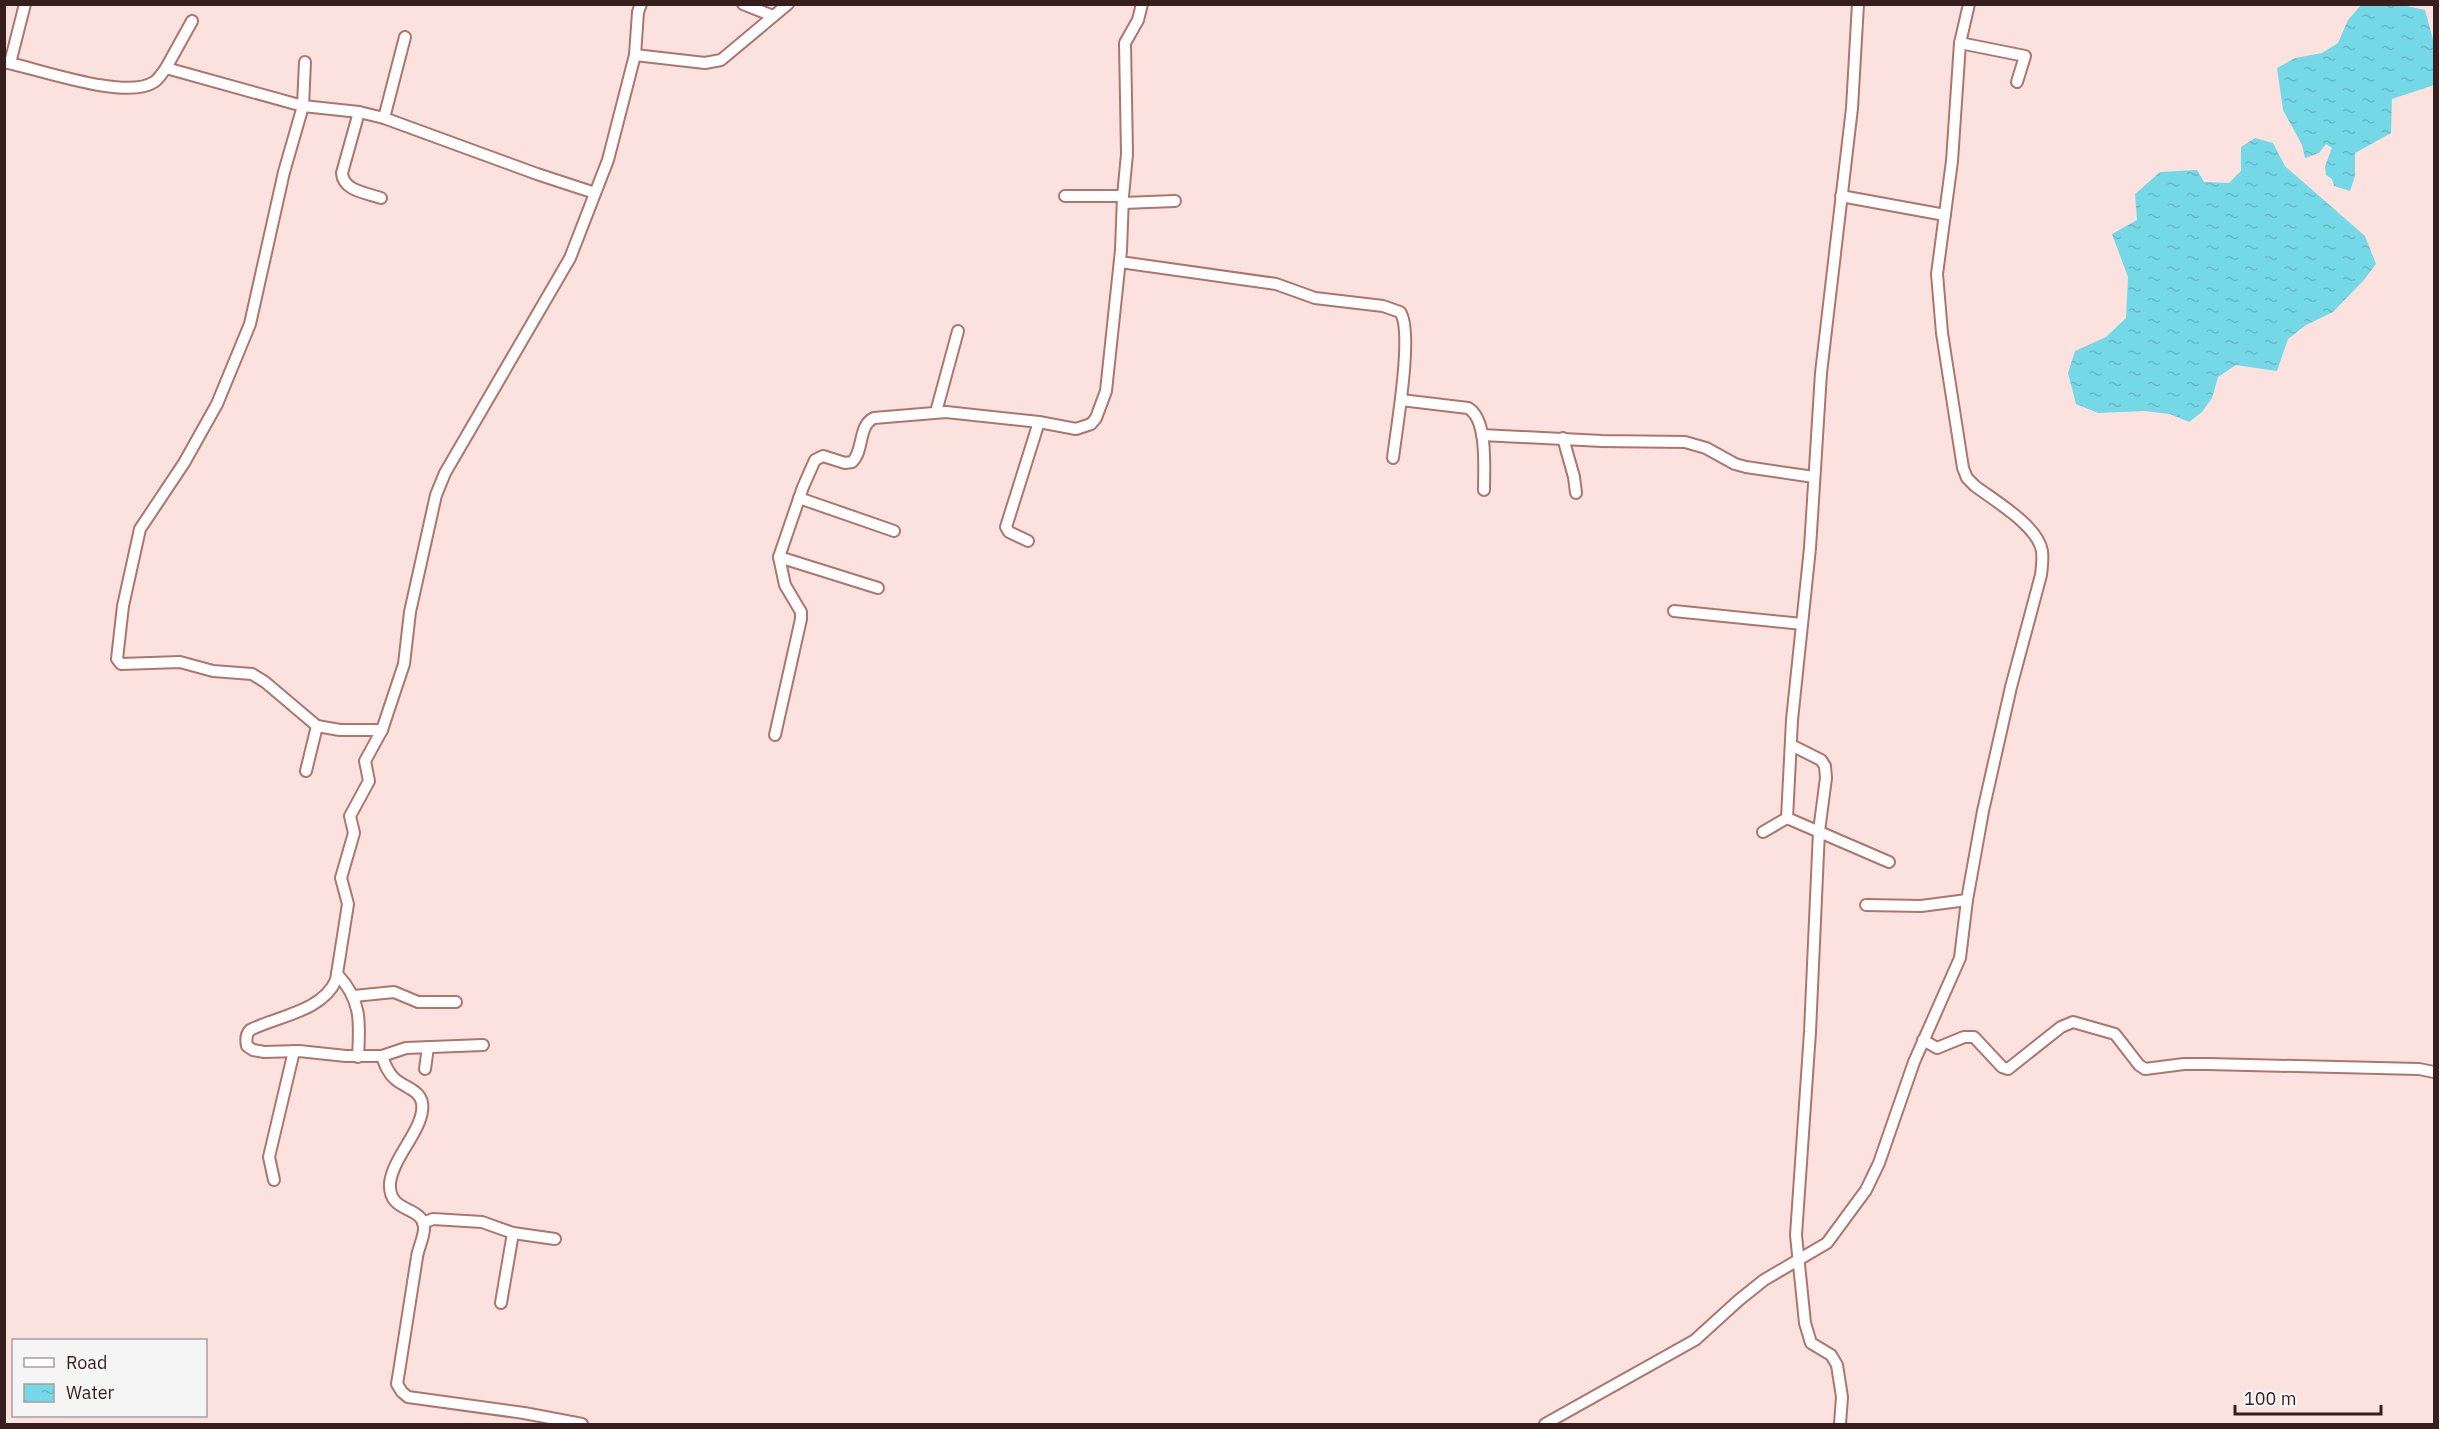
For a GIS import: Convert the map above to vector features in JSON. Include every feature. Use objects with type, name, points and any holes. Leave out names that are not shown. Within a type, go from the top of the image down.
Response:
[{"type":"street","points":[[25,4],[7,62],[80,82],[129,87],[143,87],[153,83],[166,68],[192,21]]},
{"type":"street","points":[[483,1045],[406,1048],[382,1056],[358,1057],[253,1050],[247,1044],[248,1033],[257,1027],[317,1002],[331,990],[337,974],[348,904],[341,878],[354,832],[350,816],[369,782],[365,761],[382,730],[404,664],[410,612],[436,495],[445,473],[570,258],[608,160],[635,55],[638,12],[641,4]]},
{"type":"street","points":[[635,55],[713,62],[721,60],[788,4]]},
{"type":"street","points":[[775,735],[801,619],[801,612],[785,585],[779,557],[815,460],[822,456],[845,463],[855,459],[870,420],[936,412],[1039,422],[1076,429],[1090,424],[1096,418],[1106,391],[1120,262],[1127,154],[1125,43],[1138,20],[1142,4]]},
{"type":"street","points":[[1787,818],[1821,373],[1852,108],[1858,4]]},
{"type":"street","points":[[1545,1425],[1695,1340],[1745,1295],[1833,1237],[1856,1206],[1875,1173],[1905,1083],[1960,958],[1967,900],[1989,785],[2016,666],[2041,575],[2042,561],[2039,543],[2031,531],[1967,478],[1963,468],[1942,333],[1937,263],[1952,161],[1960,43],[1969,4]]},
{"type":"street","points":[[744,5],[773,16]]},
{"type":"street","points":[[384,118],[405,37]]},
{"type":"street","points":[[1960,43],[2025,56],[2016,82]]},
{"type":"street","points":[[304,62],[303,106],[284,172],[250,324],[217,404],[184,463],[140,529],[123,606],[117,659],[121,664],[180,662],[213,671],[252,674],[265,682],[317,726],[340,730],[382,730]]},
{"type":"street","points":[[166,68],[303,106],[359,112],[384,118],[595,193]]},
{"type":"street","points":[[359,112],[342,173],[343,179],[348,186],[381,198]]},
{"type":"street","points":[[1065,196],[1175,201]]},
{"type":"street","points":[[1841,196],[1945,215]]},
{"type":"street","points":[[1120,262],[1276,284],[1316,298],[1398,310],[1403,315],[1405,325],[1401,400],[1393,458]]},
{"type":"street","points":[[936,412],[958,331]]},
{"type":"street","points":[[1401,400],[1468,408],[1476,415],[1482,435],[1484,490]]},
{"type":"street","points":[[1028,541],[1009,532],[1006,527],[1039,422]]},
{"type":"street","points":[[1482,435],[1685,442],[1706,448],[1735,464],[1795,476],[1814,477]]},
{"type":"street","points":[[1563,438],[1571,464],[1576,493]]},
{"type":"street","points":[[799,498],[894,531]]},
{"type":"street","points":[[779,557],[878,588]]},
{"type":"street","points":[[1674,611],[1802,624]]},
{"type":"street","points":[[306,771],[317,726]]},
{"type":"street","points":[[1791,746],[1819,759],[1825,766],[1825,790],[1819,831],[1810,1032],[1796,1209],[1803,1314],[1809,1338],[1815,1347],[1831,1355],[1837,1365],[1842,1397],[1840,1425]]},
{"type":"street","points":[[1787,818],[1889,862]]},
{"type":"street","points":[[1762,832],[1787,818]]},
{"type":"street","points":[[1866,905],[1913,907],[1967,900]]},
{"type":"street","points":[[337,974],[349,986],[354,996],[359,1025],[358,1057]]},
{"type":"street","points":[[354,996],[394,992],[418,1002],[456,1002]]},
{"type":"street","points":[[1923,1040],[1937,1048],[1964,1037],[1974,1037],[2001,1067],[2008,1069],[2061,1027],[2075,1022],[2115,1034],[2139,1065],[2145,1069],[2208,1064],[2419,1069],[2434,1072]]},
{"type":"street","points":[[425,1069],[428,1047]]},
{"type":"street","points":[[274,1180],[269,1157],[294,1051]]},
{"type":"street","points":[[382,1056],[390,1074],[416,1092],[421,1099],[421,1116],[396,1162],[390,1190],[396,1203],[423,1223]]},
{"type":"street","points":[[423,1223],[433,1219],[482,1222],[513,1233],[555,1239]]},
{"type":"street","points":[[423,1223],[397,1384],[402,1392],[408,1397],[525,1413],[582,1425]]},
{"type":"street","points":[[501,1303],[513,1233]]},
{"type":"water","points":[[2362,4],[2402,5],[2425,10],[2434,43],[2434,85],[2392,99],[2391,133],[2355,153],[2355,176],[2350,191],[2334,186],[2332,179],[2326,175],[2325,166],[2332,148],[2326,144],[2319,153],[2305,158],[2302,145],[2283,110],[2277,68],[2295,58],[2322,53],[2338,43],[2348,20]]},
{"type":"water","points":[[2255,138],[2273,143],[2285,166],[2365,236],[2376,264],[2333,312],[2306,325],[2288,339],[2277,371],[2236,365],[2218,377],[2212,398],[2202,412],[2189,422],[2170,414],[2144,411],[2098,413],[2076,404],[2068,373],[2075,351],[2106,337],[2126,318],[2128,277],[2112,234],[2137,220],[2135,194],[2160,172],[2197,170],[2204,182],[2229,183],[2241,171],[2241,147]]}]
